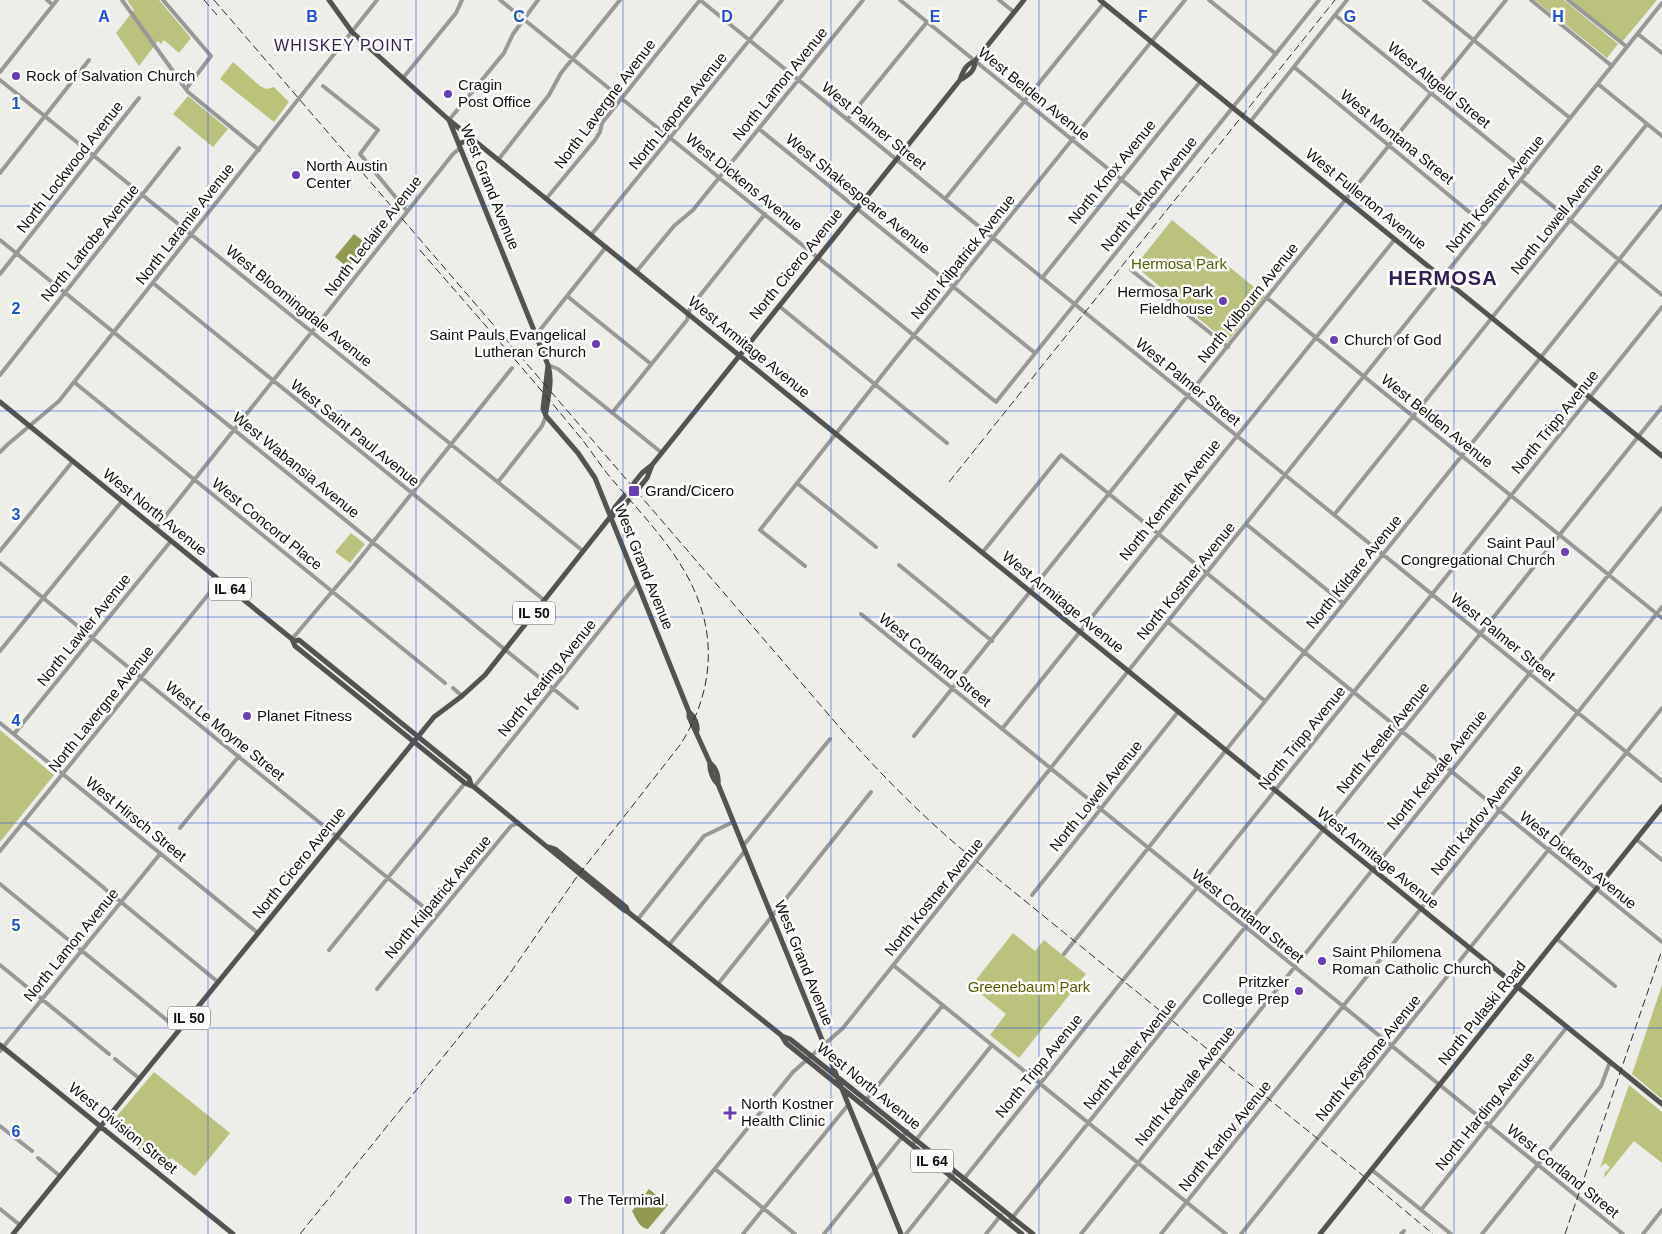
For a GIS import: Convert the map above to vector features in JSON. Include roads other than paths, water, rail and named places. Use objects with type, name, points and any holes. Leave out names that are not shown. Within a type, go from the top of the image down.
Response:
[{"type":"main road","name":"West Grand Avenue","points":[[329,0],[352,32],[449,120],[551,373],[546,416],[585,462],[595,478],[689,712],[693,715],[697,731],[710,764],[713,766],[719,780],[718,784],[733,822],[901,1234]]},
{"type":"main road","name":"North Cicero Avenue","points":[[634,483],[662,453],[960,80],[968,76],[975,68],[975,61],[1024,0]]},
{"type":"main road","name":"West Fullerton Avenue","points":[[1102,2],[1662,456]]},
{"type":"main road","name":"West Armitage Avenue","points":[[449,120],[1662,1104]]},
{"type":"main road","points":[[460,146],[472,138]]},
{"type":"main road","name":"West North Avenue","points":[[0,402],[220,580],[293,640],[295,645],[414,742],[549,847],[555,849],[626,907],[628,912],[782,1036],[786,1043],[806,1060],[1022,1234]]},
{"type":"main road","name":"North Cicero Avenue","points":[[639,488],[647,478],[652,465]]},
{"type":"main road","name":"North Cicero Avenue","points":[[13,1234],[434,717],[486,675],[611,516],[615,507],[624,496]]},
{"type":"main road","name":"North Cicero Avenue","points":[[611,516],[618,514],[628,501]]},
{"type":"main road","name":"West North Avenue","points":[[293,640],[299,640],[418,736],[469,778],[473,786]]},
{"type":"main road","name":"North Pulaski Road","points":[[1320,1234],[1662,807]]},
{"type":"main road","name":"West North Avenue","points":[[782,1036],[790,1038],[836,1074],[1033,1234]]},
{"type":"main road","name":"West Division Street","points":[[1,1048],[231,1232],[237,1234]]},
{"type":"street","points":[[47,0],[53,5]]},
{"type":"street","points":[[0,72],[57,0]]},
{"type":"street","points":[[122,0],[193,97],[258,150]]},
{"type":"street","points":[[163,0],[211,56],[186,88]]},
{"type":"street","name":"North Laramie Avenue","points":[[0,452],[60,401],[377,0]]},
{"type":"street","points":[[403,78],[456,13],[462,0]]},
{"type":"street","name":"West Dickens Avenue","points":[[500,0],[996,402]]},
{"type":"street","points":[[449,120],[504,53],[523,18],[538,0]]},
{"type":"street","points":[[498,160],[550,95],[561,73],[620,0]]},
{"type":"street","name":"West Palmer Street","points":[[700,0],[1662,781]]},
{"type":"street","name":"North Lavergne Avenue","points":[[546,199],[595,140],[600,132],[602,123],[700,0]]},
{"type":"street","name":"North Laporte Avenue","points":[[591,235],[782,0]]},
{"type":"street","name":"North Lamon Avenue","points":[[636,272],[674,226],[693,210],[863,0]]},
{"type":"street","name":"West Belden Avenue","points":[[900,0],[1154,206]]},
{"type":"street","points":[[999,0],[1014,12]]},
{"type":"street","name":"North Kilpatrick Avenue","points":[[804,566],[760,530],[875,384],[1186,0]]},
{"type":"street","points":[[1209,0],[1276,54]]},
{"type":"street","name":"North Kenton Avenue","points":[[996,402],[1318,0]]},
{"type":"street","points":[[1250,122],[1348,0]]},
{"type":"street","points":[[1424,0],[1570,118]]},
{"type":"street","name":"North Kilbourn Avenue","points":[[914,736],[1506,0]]},
{"type":"street","points":[[1531,0],[1612,66]]},
{"type":"street","points":[[1568,0],[1627,47]]},
{"type":"street","points":[[945,199],[1102,2]]},
{"type":"street","name":"North Kostner Avenue","points":[[662,1234],[785,1082],[811,1055],[824,1046],[843,1028],[1662,3]]},
{"type":"street","name":"West Altgeld Street","points":[[1335,16],[1528,172]]},
{"type":"street","points":[[847,120],[928,22]]},
{"type":"street","points":[[1638,34],[1662,53]]},
{"type":"street","points":[[0,173],[89,60]]},
{"type":"street","name":"West Montana Street","points":[[1294,67],[1485,225]]},
{"type":"street","name":"West Bloomingdale Avenue","points":[[0,80],[583,551]]},
{"type":"street","name":"North Knox Avenue","points":[[1042,278],[1200,82]]},
{"type":"street","points":[[1598,84],[1662,136]]},
{"type":"street","points":[[322,86],[378,130],[360,154],[407,212]]},
{"type":"street","name":"North Lockwood Avenue","points":[[0,274],[139,98]]},
{"type":"street","name":"North Lowell Avenue","points":[[1334,515],[1647,124]]},
{"type":"street","name":"West Shakespeare Avenue","points":[[759,129],[1035,353]]},
{"type":"street","name":"North Leclaire Avenue","points":[[156,528],[460,146]]},
{"type":"street","name":"North Latrobe Avenue","points":[[0,374],[179,148]]},
{"type":"street","points":[[1521,180],[1662,295]]},
{"type":"street","name":"North Kildare Avenue","points":[[1064,954],[1662,206]]},
{"type":"street","points":[[612,413],[687,320],[690,308],[765,214]]},
{"type":"street","name":"North Kenneth Avenue","points":[[1002,729],[1395,239]]},
{"type":"street","name":"West Wabansia Avenue","points":[[0,240],[577,708]]},
{"type":"street","points":[[536,335],[606,247]]},
{"type":"street","points":[[1131,270],[1228,347]]},
{"type":"street","name":"West Saint Paul Avenue","points":[[152,283],[544,600]]},
{"type":"street","points":[[567,296],[651,364]]},
{"type":"street","name":"West Belden Avenue","points":[[1267,298],[1662,618]]},
{"type":"street","points":[[779,306],[947,443]]},
{"type":"street","name":"North Tripp Avenue","points":[[960,1184],[1662,307]]},
{"type":"street","points":[[548,366],[558,369],[662,453]]},
{"type":"street","points":[[293,640],[512,368]]},
{"type":"street","name":"West Concord Place","points":[[74,382],[446,683]]},
{"type":"street","name":"North Keeler Avenue","points":[[1008,1223],[1662,407]]},
{"type":"street","points":[[498,482],[542,426],[546,416]]},
{"type":"street","name":"West Dickens Avenue","points":[[982,553],[1061,455],[1662,942]]},
{"type":"street","points":[[0,551],[73,462]]},
{"type":"street","points":[[797,483],[876,547]]},
{"type":"street","points":[[0,651],[122,501]]},
{"type":"street","name":"North Kedvale Avenue","points":[[1081,1234],[1662,508]]},
{"type":"street","points":[[1246,524],[1344,603]]},
{"type":"street","name":"North Lawler Avenue","points":[[14,734],[171,541]]},
{"type":"street","name":"West Le Moyne Street","points":[[0,563],[436,917]]},
{"type":"street","points":[[899,565],[992,641]]},
{"type":"street","name":"North Lavergne Avenue","points":[[0,851],[220,580]]},
{"type":"street","name":"North Keating Avenue","points":[[473,786],[637,584]]},
{"type":"street","name":"North Karlov Avenue","points":[[1161,1234],[1662,608]]},
{"type":"street","name":"West Cortland Street","points":[[861,614],[1623,1234]]},
{"type":"street","points":[[1168,622],[1265,701]]},
{"type":"street","points":[[453,688],[462,696]]},
{"type":"street","name":"North Keystone Avenue","points":[[1241,1234],[1662,708]]},
{"type":"street","name":"North Lowell Avenue","points":[[1032,895],[1178,712]]},
{"type":"street","name":"West Hirsch Street","points":[[0,723],[258,933]]},
{"type":"street","points":[[670,945],[830,739]]},
{"type":"street","points":[[180,828],[238,756]]},
{"type":"street","points":[[329,950],[465,783]]},
{"type":"street","points":[[718,984],[871,792]]},
{"type":"street","points":[[24,822],[218,982]]},
{"type":"street","points":[[638,919],[704,836],[733,822]]},
{"type":"street","name":"North Kilpatrick Avenue","points":[[377,989],[511,826],[519,823]]},
{"type":"street","points":[[1636,840],[1662,860]]},
{"type":"street","name":"North Lamon Avenue","points":[[1,1048],[160,854]]},
{"type":"street","points":[[0,884],[179,1030]]},
{"type":"street","points":[[1557,939],[1615,986]]},
{"type":"street","points":[[0,964],[109,1054]]},
{"type":"street","points":[[893,965],[1226,1234]]},
{"type":"street","points":[[862,1105],[943,1005]]},
{"type":"street","name":"North Harding Avenue","points":[[1421,1210],[1567,1027]]},
{"type":"street","points":[[912,1145],[992,1045]]},
{"type":"street","points":[[115,1059],[140,1079]]},
{"type":"street","points":[[1482,1234],[1601,1086],[1610,1062]]},
{"type":"street","points":[[743,1234],[848,1104]]},
{"type":"street","points":[[0,1126],[32,1151]]},
{"type":"street","points":[[824,1234],[907,1131]]},
{"type":"street","points":[[38,1158],[60,1176]]},
{"type":"street","points":[[715,1169],[795,1234]]},
{"type":"street","points":[[1372,1170],[1451,1234]]},
{"type":"street","points":[[906,1234],[956,1172]]},
{"type":"street","points":[[0,1209],[20,1225]]},
{"type":"street","points":[[1643,1234],[1662,1210]]},
{"type":"street","points":[[986,1234],[1004,1211]]},
{"type":"tunnel","points":[[624,496],[634,483]]},
{"type":"tunnel","points":[[628,501],[639,488]]},
{"type":"railway","points":[[204,0],[217,15]]},
{"type":"railway","points":[[214,0],[841,729],[887,779],[936,827],[971,857],[1433,1234]]},
{"type":"railway","points":[[949,482],[1335,0]]},
{"type":"railway","points":[[300,1234],[506,979],[576,878],[680,745],[696,714],[706,681],[708,646],[702,611],[685,572],[674,554],[557,409],[418,248]]},
{"type":"railway","points":[[1565,1234],[1662,950]]},
{"type":"place","name":"Rock of Salvation Church","points":[[16,76]]},
{"type":"place","name":"Cragin Post Office","points":[[448,94]]},
{"type":"place","name":"North Austin Center","points":[[296,175]]},
{"type":"place","name":"Hermosa Park Fieldhouse","points":[[1223,301]]},
{"type":"place","name":"Church of God","points":[[1334,340]]},
{"type":"place","name":"Saint Pauls Evangelical Lutheran Church","points":[[596,344]]},
{"type":"place","name":"Grand/Cicero","points":[[634,491]]},
{"type":"place","name":"Saint Paul Congregational Church","points":[[1565,552]]},
{"type":"place","name":"Planet Fitness","points":[[247,716]]},
{"type":"place","name":"Saint Philomena Roman Catholic Church","points":[[1322,961]]},
{"type":"place","name":"Pritzker College Prep","points":[[1299,991]]},
{"type":"place","name":"North Kostner Health Clinic","points":[[730,1113]]},
{"type":"place","name":"The Terminal","points":[[568,1200]]},
{"type":"district","name":"WHISKEY POINT","points":[[344,45]]},
{"type":"district","name":"HERMOSA","points":[[1443,278]]},
{"type":"park label","name":"Hermosa Park","points":[[1179,264]]},
{"type":"park label","name":"Greenebaum Park","points":[[1029,987]]}]
